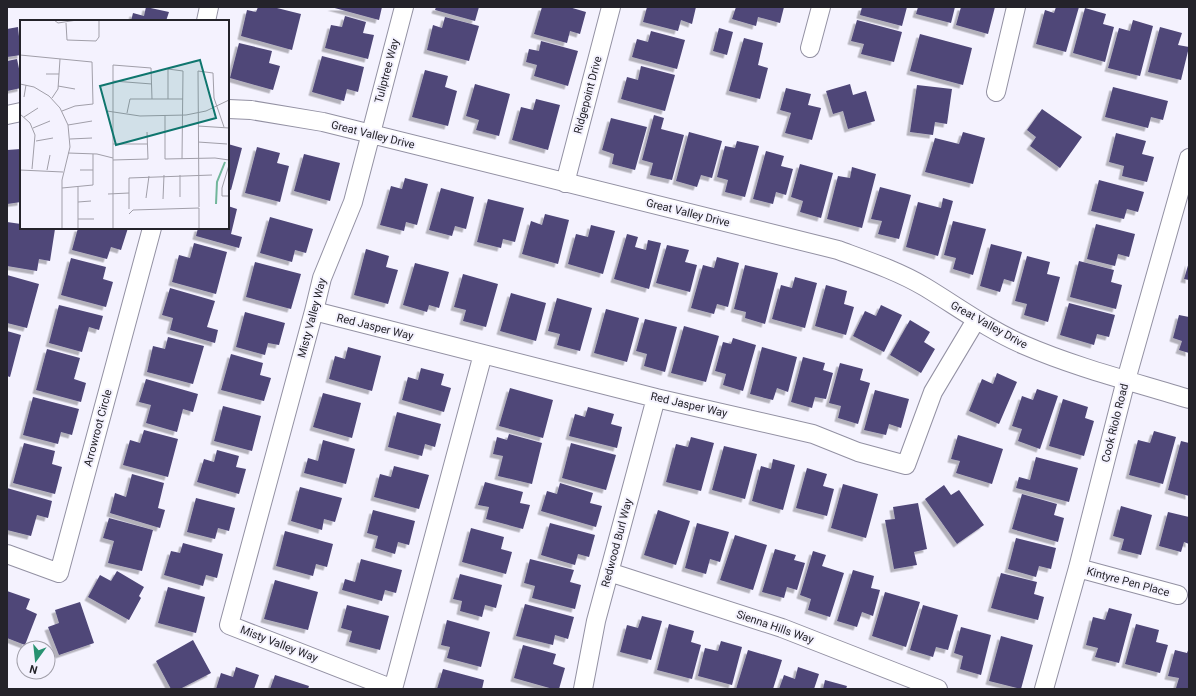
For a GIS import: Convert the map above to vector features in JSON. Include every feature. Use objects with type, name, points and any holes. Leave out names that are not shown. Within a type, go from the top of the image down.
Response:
[{"type":"street","points":[[206,20],[209,7]]},
{"type":"street","name":"Tuliptree Way","points":[[371,135],[404,7]]},
{"type":"street","name":"Ridgepoint Drive","points":[[565,183],[611,7]]},
{"type":"street","points":[[810,48],[821,7]]},
{"type":"street","points":[[996,92],[1016,7]]},
{"type":"street","name":"Great Valley Drive","points":[[229,108],[251,110],[323,122],[838,250],[882,266],[924,287],[976,320],[1024,345],[1067,362],[1189,399]]},
{"type":"street","points":[[7,115],[20,112]]},
{"type":"street","name":"Misty Valley Way","points":[[371,135],[353,202],[322,278],[229,625],[393,689],[483,354]]},
{"type":"street","name":"Cook Riolo Road","points":[[1044,689],[1078,568],[1126,380],[1185,187],[1189,158]]},
{"type":"street","name":"Arrowroot Circle","points":[[7,554],[59,573],[152,229]]},
{"type":"street","name":"Red Jasper Way","points":[[314,311],[656,398],[813,434],[858,452],[906,465],[933,392],[976,320]]},
{"type":"street","name":"Redwood Burl Way","points":[[584,689],[596,621],[656,398]]},
{"type":"street","name":"Kintyre Pen Place","points":[[1078,568],[1178,595]]},
{"type":"street","name":"Sienna Hills Way","points":[[609,572],[782,628],[938,689]]},
{"type":"building","points":[[146,7],[169,12],[166,20],[131,20],[133,13],[144,16]]},
{"type":"building","points":[[258,7],[273,7],[301,14],[292,50],[241,36],[247,10],[256,12]]},
{"type":"building","points":[[331,7],[382,7],[379,20]]},
{"type":"building","points":[[436,7],[479,7],[475,21],[435,10]]},
{"type":"building","points":[[542,7],[569,7],[586,12],[580,34],[570,31],[567,43],[534,34]]},
{"type":"building","points":[[647,7],[696,7],[692,24],[681,20],[678,31],[643,22]]},
{"type":"building","points":[[736,7],[784,7],[780,23],[758,17],[756,26],[732,19]]},
{"type":"building","points":[[862,7],[907,7],[902,26],[860,15]]},
{"type":"building","points":[[918,7],[955,7],[951,23],[916,14]]},
{"type":"building","points":[[961,7],[995,7],[988,34],[956,25]]},
{"type":"building","points":[[1056,7],[1079,7],[1066,52],[1036,44],[1045,10],[1054,13]]},
{"type":"building","points":[[1085,8],[1106,14],[1103,24],[1114,27],[1105,62],[1073,53]]},
{"type":"building","points":[[345,16],[366,22],[363,33],[374,35],[368,59],[325,48],[331,25],[342,27]]},
{"type":"building","points":[[445,17],[479,26],[469,61],[427,50],[433,25],[442,28]]},
{"type":"building","points":[[857,20],[902,32],[894,62],[861,54],[864,44],[851,41]]},
{"type":"building","points":[[1133,20],[1153,26],[1140,76],[1108,68],[1119,28],[1130,31]]},
{"type":"building","points":[[18,27],[20,55],[7,57],[7,29]]},
{"type":"building","points":[[1160,27],[1182,33],[1178,45],[1189,47],[1181,80],[1148,72]]},
{"type":"building","points":[[719,28],[733,32],[727,55],[713,51]]},
{"type":"building","points":[[651,31],[685,40],[677,69],[632,57],[637,39],[648,42]]},
{"type":"building","points":[[920,34],[972,48],[963,85],[910,71]]},
{"type":"building","points":[[744,38],[763,43],[758,65],[768,68],[760,99],[729,91]]},
{"type":"building","points":[[541,41],[578,51],[568,86],[534,76],[537,65],[526,62],[529,49],[539,51]]},
{"type":"building","points":[[239,43],[272,51],[269,63],[280,66],[273,90],[230,78]]},
{"type":"building","points":[[322,56],[364,67],[358,92],[347,89],[344,101],[312,92]]},
{"type":"building","points":[[17,59],[20,73],[20,88],[7,91],[7,61]]},
{"type":"building","points":[[641,66],[675,75],[665,111],[621,99],[627,77],[638,80]]},
{"type":"building","points":[[425,70],[448,76],[445,87],[457,91],[448,126],[412,117]]},
{"type":"building","points":[[475,84],[510,94],[499,136],[476,130],[479,120],[466,116]]},
{"type":"building","points":[[850,84],[853,95],[866,91],[875,121],[848,129],[843,111],[833,114],[826,91]]},
{"type":"building","points":[[917,85],[952,89],[947,124],[935,122],[933,135],[910,132]]},
{"type":"building","points":[[1113,87],[1168,101],[1163,120],[1151,117],[1148,128],[1105,117]]},
{"type":"building","points":[[786,88],[811,94],[808,105],[821,108],[812,140],[785,133],[791,113],[780,110]]},
{"type":"building","points":[[536,99],[560,105],[548,150],[512,140],[521,107],[533,110]]},
{"type":"building","points":[[1042,109],[1082,137],[1060,168],[1030,146],[1036,137],[1027,130]]},
{"type":"building","points":[[654,115],[664,118],[661,129],[684,135],[672,180],[650,175],[653,163],[642,160]]},
{"type":"building","points":[[611,118],[647,127],[635,170],[612,164],[614,154],[602,150]]},
{"type":"building","points":[[689,132],[722,141],[712,178],[701,175],[697,187],[676,181]]},
{"type":"building","points":[[963,132],[985,138],[973,184],[925,172],[935,138],[959,144]]},
{"type":"building","points":[[1116,133],[1146,141],[1142,154],[1154,157],[1147,182],[1122,176],[1124,166],[1109,162]]},
{"type":"building","points":[[737,141],[759,146],[745,197],[725,192],[728,180],[717,177],[725,146],[735,148]]},
{"type":"building","points":[[229,144],[242,148],[231,190],[229,189]]},
{"type":"building","points":[[257,147],[280,153],[277,163],[289,166],[280,202],[245,193]]},
{"type":"building","points":[[20,149],[20,202],[7,204],[7,150]]},
{"type":"building","points":[[766,151],[784,156],[781,166],[793,169],[786,195],[776,192],[773,204],[753,199]]},
{"type":"building","points":[[304,154],[340,163],[330,201],[294,191]]},
{"type":"building","points":[[800,164],[833,173],[821,218],[800,212],[803,201],[791,197]]},
{"type":"building","points":[[852,167],[876,174],[862,228],[827,219],[838,176],[850,178]]},
{"type":"building","points":[[405,178],[428,184],[417,225],[406,222],[404,231],[380,225],[391,186],[402,189]]},
{"type":"building","points":[[1099,180],[1144,192],[1138,212],[1127,209],[1124,219],[1091,211]]},
{"type":"building","points":[[880,187],[911,195],[899,239],[878,234],[882,221],[871,219]]},
{"type":"building","points":[[441,188],[474,197],[466,229],[455,226],[452,236],[429,230]]},
{"type":"building","points":[[943,198],[953,201],[938,256],[906,247],[918,202],[941,208]]},
{"type":"building","points":[[488,199],[524,208],[515,242],[503,239],[501,248],[477,242]]},
{"type":"building","points":[[229,206],[237,209],[231,234],[242,237],[239,248],[196,236],[198,229],[229,229]]},
{"type":"building","points":[[545,214],[569,220],[558,264],[522,254],[531,221],[542,225]]},
{"type":"building","points":[[270,217],[313,229],[306,253],[295,250],[292,262],[260,253]]},
{"type":"building","points":[[953,221],[986,229],[973,275],[953,269],[956,258],[944,255]]},
{"type":"building","points":[[7,222],[20,224],[20,229],[55,229],[50,261],[39,259],[37,271],[7,266]]},
{"type":"building","points":[[1096,224],[1135,234],[1129,257],[1118,254],[1115,266],[1087,259]]},
{"type":"building","points":[[591,225],[615,231],[603,274],[568,264],[576,234],[588,237]]},
{"type":"building","points":[[78,229],[128,229],[121,250],[111,247],[107,259],[72,250]]},
{"type":"building","points":[[627,234],[638,237],[635,247],[646,250],[648,240],[661,243],[649,289],[614,279]]},
{"type":"building","points":[[194,243],[227,252],[216,294],[172,282],[179,255],[190,258]]},
{"type":"building","points":[[991,244],[1022,252],[1014,282],[1004,279],[1000,292],[980,286]]},
{"type":"building","points":[[667,245],[689,250],[685,262],[697,265],[690,292],[656,283]]},
{"type":"building","points":[[366,249],[389,256],[386,267],[398,270],[388,304],[354,295]]},
{"type":"building","points":[[1027,256],[1050,262],[1047,274],[1060,277],[1048,322],[1024,315],[1027,304],[1015,301]]},
{"type":"building","points":[[717,257],[739,263],[728,307],[717,304],[714,314],[691,308],[703,265],[714,268]]},
{"type":"building","points":[[71,258],[106,267],[103,279],[113,282],[106,307],[61,295]]},
{"type":"building","points":[[1079,261],[1114,270],[1111,282],[1122,285],[1116,309],[1070,297]]},
{"type":"building","points":[[255,262],[301,274],[291,309],[246,297]]},
{"type":"building","points":[[1189,262],[1189,280],[1184,279]]},
{"type":"building","points":[[415,263],[449,272],[439,308],[429,305],[427,312],[403,305]]},
{"type":"building","points":[[745,265],[778,273],[765,324],[745,318],[746,312],[734,309]]},
{"type":"building","points":[[463,274],[498,284],[486,327],[463,321],[466,310],[454,307]]},
{"type":"building","points":[[7,275],[39,284],[27,328],[7,323]]},
{"type":"building","points":[[795,277],[817,283],[805,328],[772,319],[781,285],[792,288]]},
{"type":"building","points":[[826,285],[847,291],[844,304],[854,307],[846,335],[815,326]]},
{"type":"building","points":[[170,288],[215,301],[207,327],[218,330],[215,343],[170,330],[173,318],[162,315]]},
{"type":"building","points":[[511,293],[546,303],[536,341],[500,331]]},
{"type":"building","points":[[557,298],[592,308],[580,351],[557,345],[560,334],[548,331]]},
{"type":"building","points":[[1069,303],[1115,315],[1109,337],[1097,334],[1094,345],[1060,335]]},
{"type":"building","points":[[59,305],[103,316],[99,330],[89,327],[82,352],[49,343]]},
{"type":"building","points":[[881,305],[902,315],[884,352],[853,336],[865,311],[876,316]]},
{"type":"building","points":[[606,309],[639,318],[627,362],[594,353]]},
{"type":"building","points":[[245,312],[285,323],[279,345],[268,343],[265,355],[236,347]]},
{"type":"building","points":[[1179,315],[1189,317],[1189,353],[1179,350],[1182,341],[1173,338]]},
{"type":"building","points":[[645,319],[677,327],[665,372],[644,366],[647,354],[636,351]]},
{"type":"building","points":[[910,320],[930,332],[924,342],[935,349],[921,373],[890,355]]},
{"type":"building","points":[[684,326],[719,336],[706,382],[671,373]]},
{"type":"building","points":[[7,331],[21,335],[10,377],[7,376]]},
{"type":"building","points":[[168,337],[204,346],[193,384],[147,372],[153,346],[165,349]]},
{"type":"building","points":[[733,338],[756,345],[743,391],[723,385],[726,374],[715,371],[723,342],[731,344]]},
{"type":"building","points":[[348,347],[381,356],[372,391],[329,379],[335,356],[345,359]]},
{"type":"building","points":[[762,347],[797,357],[788,392],[777,388],[773,400],[750,394]]},
{"type":"building","points":[[47,349],[80,358],[74,379],[86,383],[81,402],[36,390]]},
{"type":"building","points":[[231,354],[263,363],[260,375],[271,378],[264,401],[221,390]]},
{"type":"building","points":[[803,357],[825,363],[823,370],[833,373],[826,399],[815,397],[812,408],[791,402]]},
{"type":"building","points":[[840,363],[863,369],[860,380],[870,383],[858,424],[838,418],[841,406],[829,403]]},
{"type":"building","points":[[421,368],[444,374],[441,385],[451,388],[444,412],[402,400],[408,377],[418,380]]},
{"type":"building","points":[[997,373],[1017,382],[999,424],[969,411],[982,379],[993,384]]},
{"type":"building","points":[[146,379],[198,394],[193,412],[183,409],[177,432],[146,423],[151,405],[139,402]]},
{"type":"building","points":[[510,388],[553,400],[543,438],[499,426]]},
{"type":"building","points":[[1037,389],[1058,396],[1040,449],[1018,441],[1022,429],[1012,426],[1022,396],[1033,400]]},
{"type":"building","points":[[875,390],[909,399],[901,428],[889,424],[886,435],[864,430]]},
{"type":"building","points":[[323,393],[361,403],[352,438],[313,427]]},
{"type":"building","points":[[33,397],[79,409],[72,435],[61,432],[58,444],[23,435]]},
{"type":"building","points":[[1063,399],[1088,407],[1085,418],[1094,421],[1084,456],[1049,446]]},
{"type":"building","points":[[223,406],[261,416],[252,451],[214,441]]},
{"type":"building","points":[[588,407],[614,414],[611,424],[622,427],[617,448],[569,436],[575,414],[585,417]]},
{"type":"building","points":[[397,412],[441,424],[435,447],[425,444],[422,456],[388,447]]},
{"type":"building","points":[[144,430],[178,439],[168,477],[123,465],[130,440],[140,443]]},
{"type":"building","points":[[1154,431],[1176,437],[1163,484],[1129,475],[1138,440],[1150,443]]},
{"type":"building","points":[[509,434],[542,443],[532,484],[498,476],[503,456],[493,454],[497,437],[507,440]]},
{"type":"building","points":[[958,435],[1003,449],[992,484],[956,473],[960,461],[951,459]]},
{"type":"building","points":[[691,437],[714,443],[701,491],[666,482],[676,444],[688,447]]},
{"type":"building","points":[[323,440],[355,449],[346,484],[304,473],[308,458],[318,461]]},
{"type":"building","points":[[1181,441],[1189,443],[1189,496],[1168,490]]},
{"type":"building","points":[[24,443],[55,451],[52,464],[62,467],[55,494],[13,483]]},
{"type":"building","points":[[571,443],[616,455],[606,490],[562,478]]},
{"type":"building","points":[[724,446],[757,454],[745,499],[712,490]]},
{"type":"building","points":[[217,450],[239,456],[236,467],[246,469],[239,494],[197,482],[204,459],[214,462]]},
{"type":"building","points":[[1036,457],[1078,468],[1069,502],[1016,488],[1019,477],[1030,480]]},
{"type":"building","points":[[773,459],[795,465],[783,510],[752,501],[761,466],[771,469]]},
{"type":"building","points":[[394,466],[429,475],[419,509],[374,497],[380,474],[391,477]]},
{"type":"building","points":[[807,468],[827,474],[823,486],[834,489],[827,516],[796,508]]},
{"type":"building","points":[[132,474],[164,483],[158,508],[165,510],[160,528],[110,513],[115,493],[126,497]]},
{"type":"building","points":[[485,482],[523,492],[520,503],[530,505],[523,529],[486,519],[489,507],[478,505]]},
{"type":"building","points":[[560,483],[593,493],[590,503],[602,506],[596,527],[541,511],[547,491],[557,494]]},
{"type":"building","points":[[843,484],[878,494],[866,538],[831,528]]},
{"type":"building","points":[[944,485],[951,495],[959,490],[984,525],[957,544],[925,499]]},
{"type":"building","points":[[300,487],[342,498],[335,522],[324,519],[322,530],[291,521]]},
{"type":"building","points":[[7,488],[52,501],[48,518],[37,515],[31,536],[7,530]]},
{"type":"building","points":[[1022,494],[1057,504],[1054,515],[1064,518],[1058,542],[1012,529]]},
{"type":"building","points":[[196,498],[235,508],[229,531],[218,528],[215,539],[187,532]]},
{"type":"building","points":[[918,503],[927,549],[914,552],[917,565],[894,569],[885,520],[895,519],[893,507]]},
{"type":"building","points":[[1121,506],[1152,515],[1141,555],[1121,550],[1124,539],[1113,536]]},
{"type":"building","points":[[373,510],[415,521],[409,545],[398,542],[395,554],[375,548],[378,536],[367,533]]},
{"type":"building","points":[[658,510],[690,521],[676,565],[644,555]]},
{"type":"building","points":[[1168,512],[1189,517],[1189,544],[1184,542],[1181,552],[1159,546]]},
{"type":"building","points":[[109,518],[153,530],[142,571],[108,563],[114,541],[103,538]]},
{"type":"building","points":[[550,523],[595,535],[589,557],[578,554],[575,565],[541,555]]},
{"type":"building","points":[[697,523],[729,532],[720,562],[710,559],[706,574],[685,568]]},
{"type":"building","points":[[471,528],[504,537],[501,549],[512,552],[506,574],[462,562]]},
{"type":"building","points":[[285,531],[333,544],[327,567],[316,564],[313,576],[276,566]]},
{"type":"building","points":[[735,535],[767,545],[753,590],[720,580]]},
{"type":"building","points":[[1016,538],[1056,548],[1051,569],[1039,566],[1036,577],[1008,569]]},
{"type":"building","points":[[183,543],[223,554],[217,578],[206,575],[203,586],[164,575],[171,551],[180,553]]},
{"type":"building","points":[[775,549],[796,555],[794,560],[805,563],[797,590],[787,587],[784,598],[762,592]]},
{"type":"building","points":[[813,551],[826,555],[822,566],[844,573],[830,617],[808,610],[811,599],[800,595]]},
{"type":"building","points":[[361,559],[402,570],[396,593],[385,590],[382,601],[342,590],[345,579],[355,582]]},
{"type":"building","points":[[530,559],[574,570],[570,582],[581,585],[575,609],[532,598],[535,586],[524,583]]},
{"type":"building","points":[[853,570],[874,576],[871,588],[880,590],[873,616],[862,612],[857,627],[837,621]]},
{"type":"building","points":[[117,571],[144,587],[139,596],[141,598],[129,620],[88,597],[100,575],[111,581]]},
{"type":"building","points":[[1001,573],[1037,582],[1034,594],[1044,597],[1038,620],[991,608]]},
{"type":"building","points":[[460,574],[502,585],[496,608],[485,605],[482,617],[460,611],[462,601],[453,599]]},
{"type":"building","points":[[275,580],[318,592],[308,630],[264,619]]},
{"type":"building","points":[[168,587],[205,597],[196,633],[158,623]]},
{"type":"building","points":[[7,591],[30,599],[26,609],[37,614],[27,640],[16,640],[16,642],[7,638]]},
{"type":"building","points":[[885,592],[920,602],[906,647],[872,636]]},
{"type":"building","points":[[80,602],[94,643],[59,655],[56,647],[56,640],[53,640],[48,627],[59,623],[55,610]]},
{"type":"building","points":[[525,604],[574,617],[568,639],[555,635],[553,645],[516,636]]},
{"type":"building","points":[[347,605],[389,616],[380,650],[349,642],[352,631],[341,628]]},
{"type":"building","points":[[923,605],[958,615],[948,650],[936,647],[933,657],[910,650]]},
{"type":"building","points":[[1109,608],[1132,614],[1119,663],[1095,657],[1098,648],[1086,645],[1093,617],[1105,620]]},
{"type":"building","points":[[642,616],[662,621],[651,660],[620,652],[627,625],[638,628]]},
{"type":"building","points":[[447,620],[490,632],[481,667],[447,658],[450,647],[441,645]]},
{"type":"building","points":[[669,624],[694,631],[691,642],[701,645],[692,679],[657,670]]},
{"type":"building","points":[[1136,624],[1159,630],[1156,642],[1168,645],[1160,673],[1125,664]]},
{"type":"building","points":[[961,627],[991,635],[981,675],[960,669],[963,656],[954,653]]},
{"type":"building","points":[[1001,636],[1033,645],[1021,689],[989,681]]},
{"type":"building","points":[[193,640],[211,673],[180,689],[171,689],[156,661]]},
{"type":"building","points":[[721,641],[742,647],[732,685],[698,676],[705,648],[718,651]]},
{"type":"building","points":[[523,645],[556,654],[553,664],[565,668],[559,689],[553,689],[514,678]]},
{"type":"building","points":[[1189,648],[1189,689],[1176,688],[1179,678],[1168,676],[1175,650],[1187,653]]},
{"type":"building","points":[[748,650],[782,660],[773,689],[736,689]]},
{"type":"building","points":[[236,667],[259,675],[254,689],[216,689],[221,673],[233,677]]},
{"type":"building","points":[[798,667],[819,674],[814,689],[779,689],[784,675],[795,679]]},
{"type":"building","points":[[443,669],[484,680],[482,689],[437,689]]},
{"type":"building","points":[[275,675],[309,686],[308,689],[270,689]]},
{"type":"building","points":[[825,680],[847,686],[846,689],[823,689]]}]
